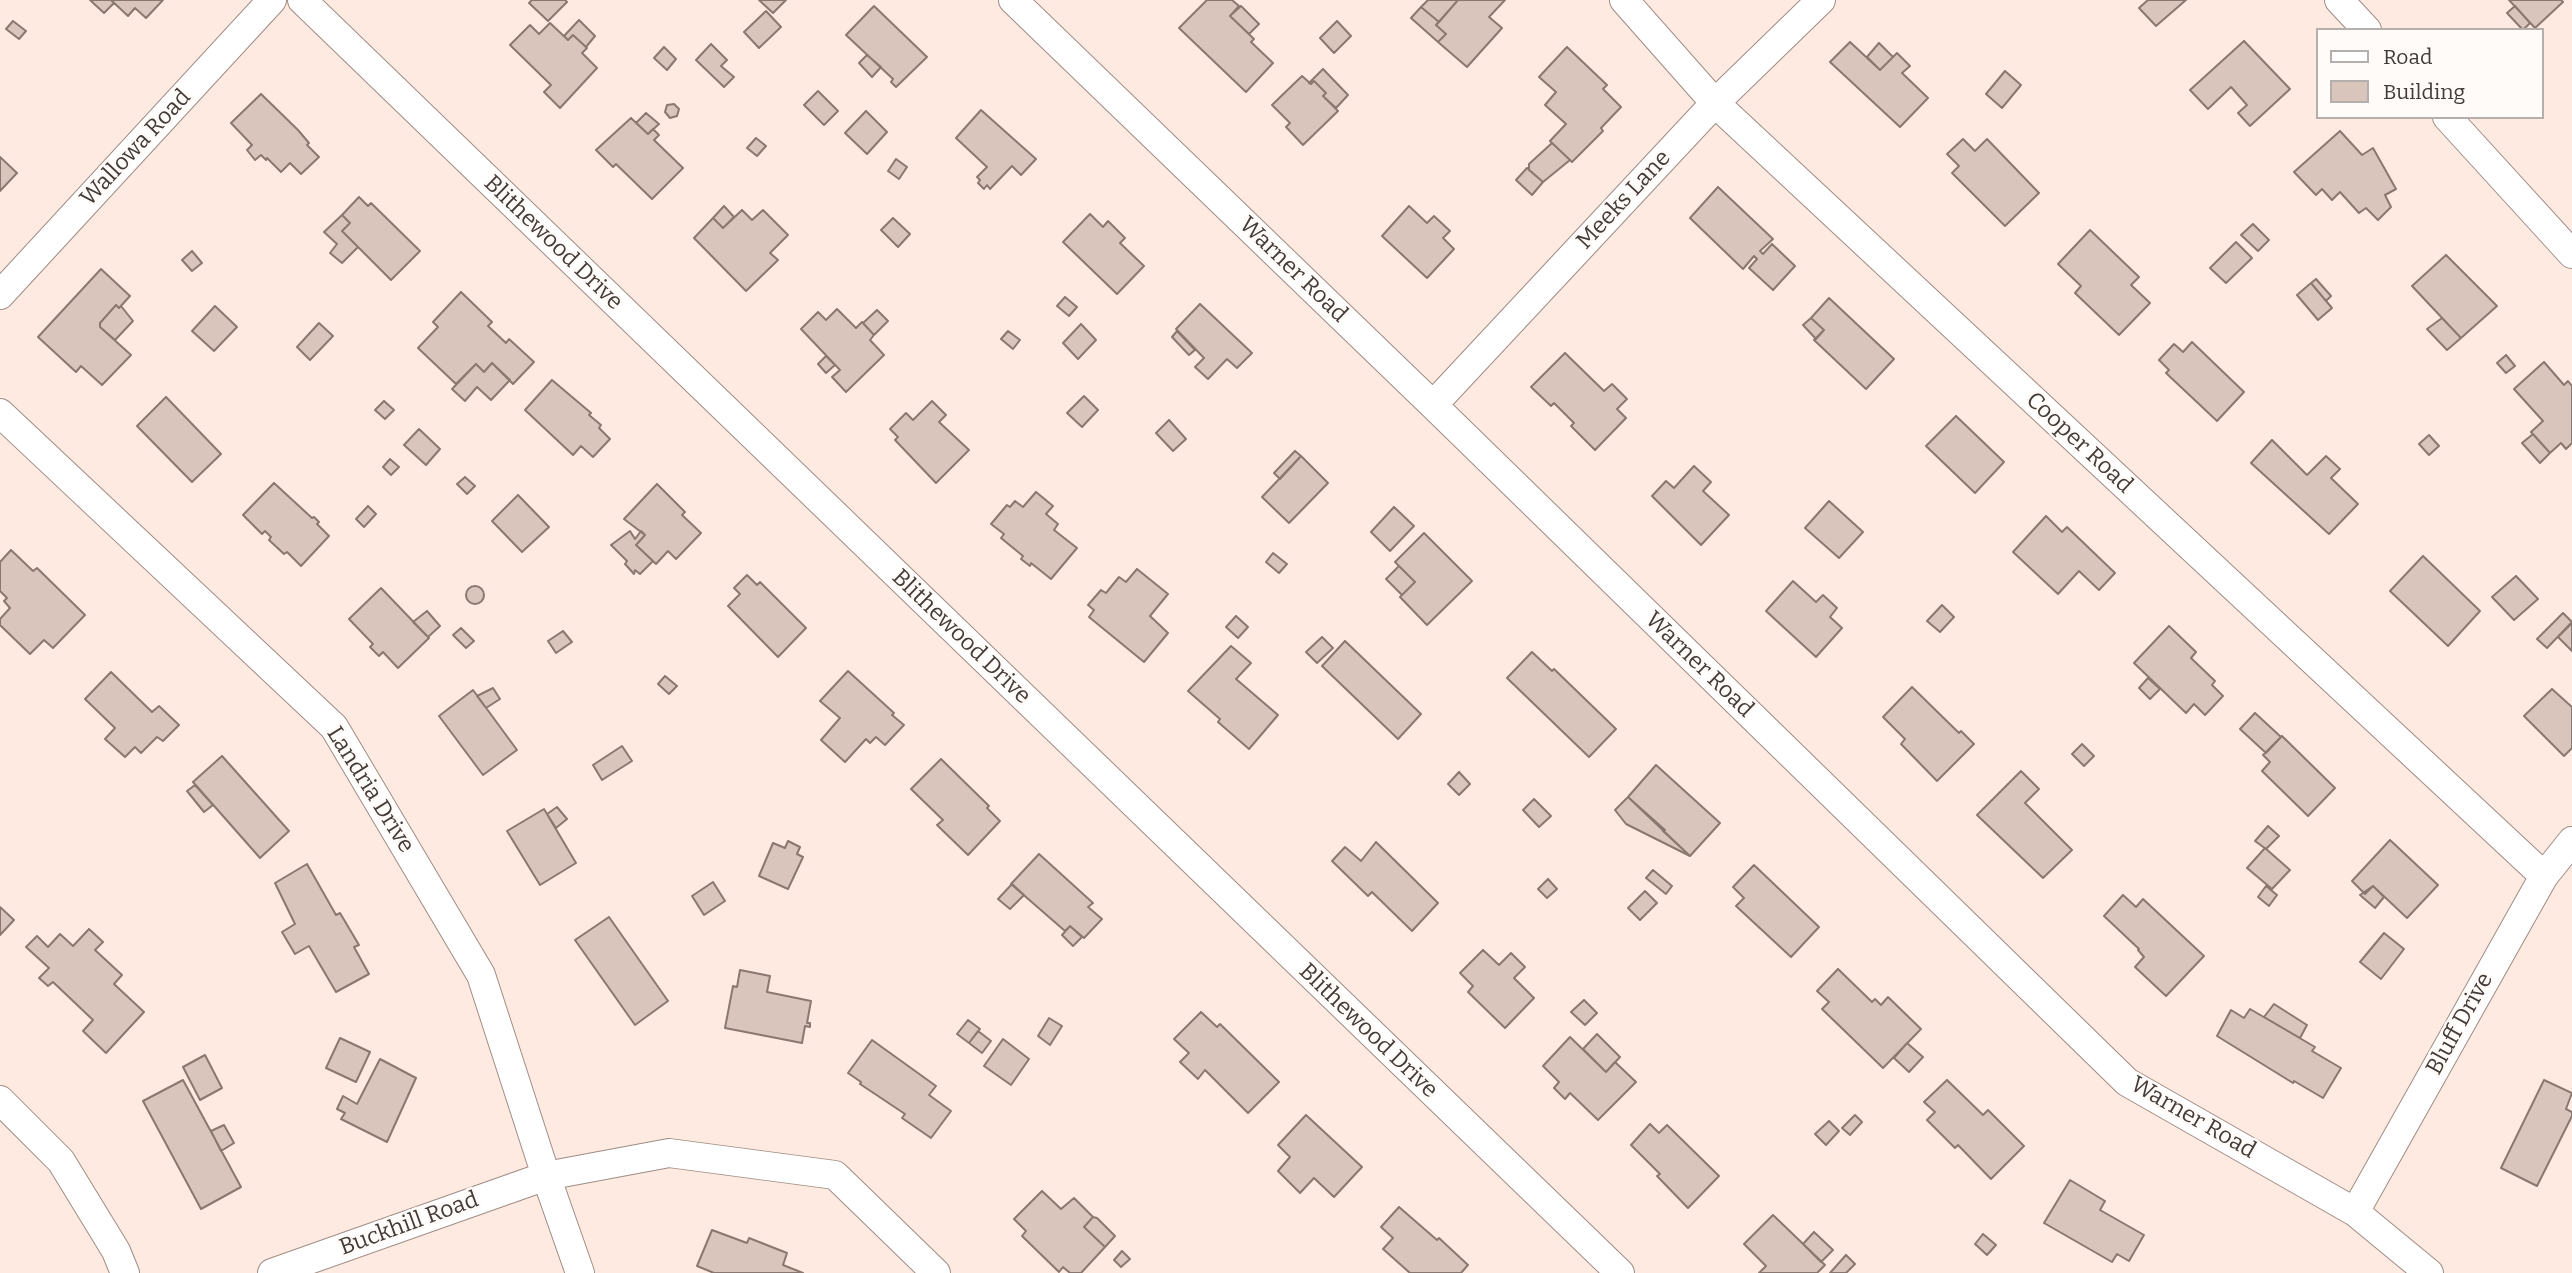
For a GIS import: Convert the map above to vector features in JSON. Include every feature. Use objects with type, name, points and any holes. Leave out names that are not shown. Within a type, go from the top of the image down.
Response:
[{"type":"street","name":"Wallowa Road","points":[[0,295],[272,0]]},
{"type":"street","name":"Blithewood Drive","points":[[302,0],[1619,1273]]},
{"type":"street","name":"Warner Road","points":[[1013,0],[1433,405],[2127,1082],[2355,1212],[2429,1273]]},
{"type":"street","name":"Cooper Road","points":[[1624,0],[1715,103],[2544,876]]},
{"type":"street","name":"Meeks Lane","points":[[1433,405],[1715,103],[1821,0]]},
{"type":"street","points":[[2339,0],[2365,28]]},
{"type":"street","points":[[2449,119],[2572,254]]},
{"type":"street","name":"Landria Drive","points":[[0,413],[334,727],[481,975],[580,1273]]},
{"type":"street","name":"Bluff Drive","points":[[2355,1212],[2544,876],[2572,841]]},
{"type":"street","points":[[0,1100],[61,1161],[117,1251],[125,1273]]},
{"type":"street","name":"Buckhill Road","points":[[272,1273],[546,1176],[669,1153],[835,1175],[936,1273]]},
{"type":"building","points":[[90,0],[111,0],[114,3],[104,13]]},
{"type":"building","points":[[111,0],[163,0],[146,18],[135,8],[128,16]]},
{"type":"building","points":[[532,0],[567,2],[548,21],[529,3]]},
{"type":"building","points":[[759,0],[786,0],[773,13]]},
{"type":"building","points":[[1207,0],[1232,0],[1239,6],[1230,16],[1254,39],[1251,42],[1273,63],[1246,92],[1179,28]]},
{"type":"building","points":[[1428,0],[1458,0],[1439,22],[1421,7]]},
{"type":"building","points":[[1458,0],[1505,0],[1489,17],[1502,28],[1467,67],[1438,42],[1446,34],[1436,25]]},
{"type":"building","points":[[2148,0],[2186,0],[2156,26],[2139,8]]},
{"type":"building","points":[[2509,0],[2561,0],[2563,2],[2535,28]]},
{"type":"building","points":[[874,6],[927,57],[896,87],[891,82],[893,79],[846,35]]},
{"type":"building","points":[[1241,6],[1259,24],[1249,34],[1230,16]]},
{"type":"building","points":[[2515,6],[2530,23],[2521,28],[2507,13]]},
{"type":"building","points":[[1421,7],[1439,22],[1436,25],[1446,34],[1438,42],[1411,18]]},
{"type":"building","points":[[766,11],[781,27],[759,48],[744,32]]},
{"type":"building","points":[[579,20],[595,36],[586,47],[573,35],[568,40],[564,36]]},
{"type":"building","points":[[13,21],[26,31],[19,39],[6,29]]},
{"type":"building","points":[[1337,21],[1351,36],[1334,53],[1320,38]]},
{"type":"building","points":[[550,23],[568,40],[573,35],[587,48],[582,53],[597,68],[560,108],[544,92],[551,85],[510,45],[530,25],[539,34]]},
{"type":"building","points":[[2244,41],[2290,89],[2250,126],[2238,113],[2247,105],[2231,87],[2208,109],[2190,90]]},
{"type":"building","points":[[1850,42],[1880,70],[1897,53],[1910,66],[1902,73],[1928,98],[1900,127],[1830,62]]},
{"type":"building","points":[[1879,43],[1893,57],[1880,70],[1867,57]]},
{"type":"building","points":[[711,44],[727,60],[721,66],[734,77],[724,87],[696,60]]},
{"type":"building","points":[[664,47],[676,59],[667,70],[654,58]]},
{"type":"building","points":[[1567,47],[1607,85],[1603,89],[1621,107],[1601,128],[1603,131],[1572,162],[1550,141],[1566,124],[1545,105],[1556,92],[1539,77]]},
{"type":"building","points":[[867,55],[881,67],[872,77],[859,63]]},
{"type":"building","points":[[1323,69],[1348,95],[1336,108],[1323,96],[1326,93],[1314,81],[1309,83]]},
{"type":"building","points":[[2005,71],[2021,85],[2002,108],[1986,94]]},
{"type":"building","points":[[1302,76],[1311,84],[1314,81],[1326,93],[1323,96],[1338,111],[1303,145],[1286,127],[1290,123],[1272,105]]},
{"type":"building","points":[[818,91],[838,111],[824,125],[804,105]]},
{"type":"building","points":[[261,94],[298,130],[309,143],[307,145],[319,157],[301,174],[290,163],[281,172],[261,155],[255,160],[247,150],[252,145],[231,123]]},
{"type":"building","points":[[674,104],[679,109],[677,116],[670,118],[665,112],[667,105]]},
{"type":"building","points":[[981,110],[1036,159],[1021,175],[1012,166],[990,189],[987,185],[984,189],[978,183],[980,180],[977,177],[987,167],[956,138]]},
{"type":"building","points":[[866,111],[887,132],[867,154],[845,133]]},
{"type":"building","points":[[646,113],[659,124],[648,134],[636,123]]},
{"type":"building","points":[[631,118],[648,134],[653,129],[659,135],[654,140],[683,168],[652,199],[616,164],[613,167],[596,150]]},
{"type":"building","points":[[2340,131],[2362,155],[2373,148],[2396,189],[2385,195],[2391,207],[2378,220],[2366,208],[2359,213],[2340,192],[2332,200],[2322,189],[2316,195],[2294,172]]},
{"type":"building","points":[[756,138],[766,146],[757,156],[747,148]]},
{"type":"building","points":[[1963,139],[1975,151],[1987,139],[2039,193],[2005,226],[1952,173],[1959,166],[1947,154]]},
{"type":"building","points":[[1552,143],[1570,160],[1543,182],[1529,170],[1529,164]]},
{"type":"building","points":[[0,157],[17,173],[0,191]]},
{"type":"building","points":[[896,159],[907,167],[899,179],[888,171]]},
{"type":"building","points":[[1527,168],[1543,182],[1532,195],[1516,180]]},
{"type":"building","points":[[1718,187],[1773,239],[1760,251],[1763,254],[1772,244],[1795,266],[1773,290],[1749,268],[1757,259],[1754,256],[1743,269],[1690,218]]},
{"type":"building","points":[[359,197],[368,206],[371,203],[420,251],[391,280],[342,231],[350,223],[342,215]]},
{"type":"building","points":[[724,206],[734,217],[723,228],[713,218]]},
{"type":"building","points":[[1409,206],[1427,223],[1434,216],[1450,231],[1443,238],[1454,249],[1427,278],[1382,236]]},
{"type":"building","points":[[742,210],[752,220],[763,210],[788,235],[770,253],[778,260],[746,291],[694,238],[713,218],[723,228]]},
{"type":"building","points":[[1090,214],[1103,227],[1108,221],[1125,238],[1120,243],[1144,266],[1117,294],[1063,242]]},
{"type":"building","points":[[342,215],[350,223],[342,231],[358,247],[342,263],[330,253],[337,244],[324,232]]},
{"type":"building","points":[[893,218],[910,234],[898,247],[881,230]]},
{"type":"building","points":[[2253,224],[2269,240],[2258,251],[2241,235]]},
{"type":"building","points":[[2090,230],[2139,277],[2131,285],[2150,303],[2119,335],[2075,293],[2081,286],[2058,264]]},
{"type":"building","points":[[2236,242],[2252,258],[2226,283],[2210,268]]},
{"type":"building","points":[[192,251],[202,263],[192,271],[182,260]]},
{"type":"building","points":[[2446,255],[2497,306],[2461,338],[2412,286]]},
{"type":"building","points":[[101,269],[130,296],[119,308],[116,305],[100,323],[100,327],[131,355],[102,385],[81,366],[76,372],[38,337]]},
{"type":"building","points":[[2316,279],[2331,296],[2326,301],[2311,283]]},
{"type":"building","points":[[2311,283],[2332,308],[2318,320],[2297,295]]},
{"type":"building","points":[[461,292],[492,322],[488,326],[506,343],[509,339],[534,362],[513,384],[492,363],[484,372],[476,364],[456,384],[418,348],[438,327],[433,322]]},
{"type":"building","points":[[1065,297],[1077,307],[1069,316],[1057,306]]},
{"type":"building","points":[[1829,298],[1894,359],[1866,389],[1814,340],[1824,330],[1811,318]]},
{"type":"building","points":[[1200,304],[1252,353],[1237,368],[1227,359],[1208,379],[1195,367],[1204,358],[1176,329]]},
{"type":"building","points":[[116,305],[119,308],[121,306],[133,321],[115,340],[100,327],[100,323]]},
{"type":"building","points":[[215,306],[237,327],[214,351],[192,331]]},
{"type":"building","points":[[837,309],[856,328],[862,322],[874,335],[870,340],[884,355],[846,392],[832,377],[840,370],[801,329],[818,312],[826,320]]},
{"type":"building","points":[[877,310],[888,321],[874,335],[863,323]]},
{"type":"building","points":[[1811,318],[1824,330],[1816,339],[1803,325]]},
{"type":"building","points":[[2442,318],[2461,338],[2447,350],[2427,329]]},
{"type":"building","points":[[319,323],[333,336],[310,360],[297,347]]},
{"type":"building","points":[[1081,324],[1096,340],[1078,359],[1063,343]]},
{"type":"building","points":[[1008,331],[1020,340],[1013,349],[1001,339]]},
{"type":"building","points":[[1177,331],[1195,350],[1189,355],[1172,337]]},
{"type":"building","points":[[2192,342],[2244,392],[2217,421],[2166,373],[2169,370],[2159,360],[2174,344],[2183,352]]},
{"type":"building","points":[[1565,353],[1604,391],[1612,384],[1627,399],[1617,409],[1626,418],[1595,450],[1571,426],[1574,423],[1554,403],[1551,406],[1531,387]]},
{"type":"building","points":[[2506,355],[2515,366],[2506,373],[2497,363]]},
{"type":"building","points":[[826,356],[835,365],[826,373],[818,364]]},
{"type":"building","points":[[2544,362],[2564,385],[2568,381],[2572,386],[2572,443],[2566,449],[2561,443],[2550,453],[2531,432],[2543,421],[2514,389]]},
{"type":"building","points":[[492,363],[510,380],[491,400],[477,387],[465,401],[452,389],[476,364],[484,372]]},
{"type":"building","points":[[552,380],[591,413],[589,415],[601,425],[599,428],[610,439],[593,457],[581,446],[573,455],[525,410]]},
{"type":"building","points":[[1084,396],[1098,410],[1082,427],[1067,413]]},
{"type":"building","points":[[166,397],[221,454],[192,482],[137,426]]},
{"type":"building","points":[[384,401],[394,410],[385,419],[375,410]]},
{"type":"building","points":[[932,401],[946,415],[939,422],[969,450],[936,483],[895,440],[898,437],[890,429],[906,413],[913,420]]},
{"type":"building","points":[[1956,416],[2004,462],[1975,493],[1926,446]]},
{"type":"building","points":[[1169,420],[1186,439],[1173,451],[1156,433]]},
{"type":"building","points":[[419,429],[440,449],[426,465],[404,445]]},
{"type":"building","points":[[2533,434],[2550,453],[2540,463],[2522,443]]},
{"type":"building","points":[[2429,435],[2439,446],[2429,455],[2419,444]]},
{"type":"building","points":[[2272,440],[2307,475],[2326,456],[2340,469],[2331,478],[2358,504],[2329,534],[2251,463]]},
{"type":"building","points":[[1295,451],[1301,456],[1280,479],[1274,473]]},
{"type":"building","points":[[1301,456],[1328,483],[1289,523],[1262,497]]},
{"type":"building","points":[[390,459],[399,467],[391,475],[383,467]]},
{"type":"building","points":[[1694,466],[1711,482],[1703,491],[1729,515],[1701,545],[1652,496],[1666,481],[1674,488]]},
{"type":"building","points":[[465,477],[475,486],[467,494],[457,484]]},
{"type":"building","points":[[274,483],[314,517],[329,536],[301,566],[269,540],[271,537],[265,531],[262,534],[243,515]]},
{"type":"building","points":[[657,484],[685,512],[682,515],[701,533],[676,559],[668,551],[656,564],[636,545],[645,535],[624,519]]},
{"type":"building","points":[[1036,492],[1053,506],[1046,514],[1058,524],[1054,530],[1077,548],[1051,579],[1031,563],[1030,566],[1021,559],[1023,556],[1001,538],[1004,534],[991,524],[1007,505],[1010,507],[1015,501],[1023,507]]},
{"type":"building","points":[[518,495],[549,527],[522,552],[492,521]]},
{"type":"building","points":[[1829,501],[1863,532],[1839,558],[1805,528]]},
{"type":"building","points":[[368,506],[376,514],[364,527],[356,519]]},
{"type":"building","points":[[1394,507],[1414,526],[1390,551],[1371,532]]},
{"type":"building","points":[[2046,516],[2062,532],[2067,527],[2115,573],[2099,590],[2079,571],[2058,594],[2013,552]]},
{"type":"building","points":[[630,531],[635,539],[641,531],[645,535],[636,545],[653,561],[640,574],[635,570],[634,574],[625,564],[627,561],[611,545]]},
{"type":"building","points":[[1424,533],[1472,581],[1427,625],[1400,597],[1415,582],[1395,562]]},
{"type":"building","points":[[11,550],[33,571],[37,568],[85,615],[53,648],[44,640],[30,654],[0,625],[0,619],[10,608],[4,601],[7,598],[0,591],[0,562]]},
{"type":"building","points":[[1273,553],[1287,564],[1279,573],[1266,562]]},
{"type":"building","points":[[2423,556],[2480,611],[2448,646],[2390,591]]},
{"type":"building","points":[[1399,566],[1415,582],[1402,595],[1386,579]]},
{"type":"building","points":[[1137,569],[1168,594],[1150,616],[1168,633],[1144,662],[1089,617],[1094,610],[1088,605],[1101,590],[1106,593],[1119,577],[1126,582]]},
{"type":"building","points":[[747,575],[757,585],[760,582],[806,628],[778,657],[728,606],[740,594],[734,588]]},
{"type":"building","points":[[2516,576],[2538,599],[2514,620],[2492,597]]},
{"type":"building","points":[[1793,581],[1816,602],[1823,595],[1837,608],[1830,617],[1842,628],[1816,657],[1766,611]]},
{"type":"building","points":[[475,586],[481,589],[484,595],[481,601],[475,604],[469,601],[466,595],[469,589]]},
{"type":"building","points":[[381,588],[429,638],[398,668],[383,652],[379,656],[370,647],[373,644],[349,619]]},
{"type":"building","points":[[1942,605],[1954,617],[1940,632],[1927,621]]},
{"type":"building","points":[[427,611],[440,626],[428,637],[413,622]]},
{"type":"building","points":[[2563,613],[2572,622],[2547,648],[2537,639]]},
{"type":"building","points":[[1236,616],[1248,627],[1238,638],[1226,627]]},
{"type":"building","points":[[2572,623],[2572,651],[2558,637]]},
{"type":"building","points":[[2169,626],[2196,652],[2191,658],[2215,681],[2212,685],[2223,696],[2205,715],[2194,704],[2186,713],[2134,663]]},
{"type":"building","points":[[461,628],[474,641],[466,648],[453,635]]},
{"type":"building","points":[[563,631],[572,642],[556,653],[548,641]]},
{"type":"building","points":[[1322,637],[1333,648],[1317,663],[1306,652]]},
{"type":"building","points":[[1345,641],[1421,714],[1398,739],[1322,666]]},
{"type":"building","points":[[1231,646],[1251,663],[1236,679],[1278,715],[1249,749],[1188,691]]},
{"type":"building","points":[[1532,652],[1552,671],[1554,669],[1616,729],[1589,757],[1507,678]]},
{"type":"building","points":[[848,671],[904,725],[885,745],[876,737],[870,743],[866,739],[845,762],[821,740],[840,718],[820,701]]},
{"type":"building","points":[[111,672],[152,712],[159,706],[179,725],[163,741],[157,737],[141,753],[135,747],[125,757],[105,739],[115,728],[85,699]]},
{"type":"building","points":[[665,676],[677,686],[669,694],[658,684]]},
{"type":"building","points":[[2148,678],[2160,689],[2150,699],[2139,688]]},
{"type":"building","points":[[1912,687],[1974,744],[1937,781],[1901,744],[1905,739],[1883,717]]},
{"type":"building","points":[[493,688],[500,699],[486,708],[477,696]]},
{"type":"building","points":[[2552,689],[2572,707],[2572,748],[2564,756],[2524,716]]},
{"type":"building","points":[[473,690],[517,750],[483,775],[439,716]]},
{"type":"building","points":[[2255,713],[2281,737],[2266,753],[2240,729]]},
{"type":"building","points":[[2282,736],[2335,788],[2308,816],[2262,771],[2270,762],[2263,755]]},
{"type":"building","points":[[2082,744],[2094,756],[2084,766],[2072,754]]},
{"type":"building","points":[[622,746],[632,761],[602,780],[593,765]]},
{"type":"building","points":[[222,756],[289,831],[260,858],[193,782]]},
{"type":"building","points":[[941,759],[989,806],[987,808],[1000,821],[968,855],[937,825],[943,820],[911,789]]},
{"type":"building","points":[[1656,765],[1720,823],[1690,856],[1628,797]]},
{"type":"building","points":[[2021,771],[2039,789],[2025,803],[2072,850],[2043,878],[1977,815]]},
{"type":"building","points":[[1459,772],[1470,784],[1459,795],[1448,784]]},
{"type":"building","points":[[195,785],[213,805],[204,812],[187,791]]},
{"type":"building","points":[[1628,797],[1690,856],[1626,824],[1615,810]]},
{"type":"building","points":[[1534,799],[1551,816],[1539,827],[1523,810]]},
{"type":"building","points":[[557,807],[567,819],[556,828],[547,814]]},
{"type":"building","points":[[544,809],[576,863],[540,885],[507,831]]},
{"type":"building","points":[[2268,826],[2279,836],[2266,849],[2255,841]]},
{"type":"building","points":[[2390,840],[2438,885],[2407,918],[2373,886],[2365,894],[2352,881]]},
{"type":"building","points":[[788,841],[800,847],[797,854],[803,857],[788,889],[759,876],[773,843],[785,848]]},
{"type":"building","points":[[1376,842],[1438,903],[1412,931],[1372,892],[1368,896],[1332,861],[1345,847],[1361,861]]},
{"type":"building","points":[[2265,848],[2290,870],[2272,889],[2247,868]]},
{"type":"building","points":[[1039,854],[1093,903],[1088,907],[1102,919],[1084,938],[1070,926],[1065,931],[1011,884]]},
{"type":"building","points":[[307,864],[336,915],[340,913],[359,945],[354,947],[369,974],[336,992],[309,946],[295,954],[282,932],[295,924],[275,883]]},
{"type":"building","points":[[1754,865],[1819,927],[1791,957],[1736,906],[1744,898],[1733,887]]},
{"type":"building","points":[[1653,870],[1672,886],[1666,894],[1646,878]]},
{"type":"building","points":[[1548,879],[1557,889],[1547,898],[1538,889]]},
{"type":"building","points":[[713,882],[725,901],[704,915],[692,896]]},
{"type":"building","points":[[1012,884],[1024,895],[1010,909],[998,899]]},
{"type":"building","points":[[2266,886],[2277,895],[2269,906],[2258,897]]},
{"type":"building","points":[[2373,886],[2384,897],[2375,908],[2360,895]]},
{"type":"building","points":[[1645,891],[1657,903],[1640,920],[1628,908]]},
{"type":"building","points":[[2123,895],[2136,907],[2143,899],[2204,956],[2166,996],[2135,967],[2144,957],[2139,949],[2104,916]]},
{"type":"building","points":[[0,907],[14,920],[0,935]]},
{"type":"building","points":[[609,917],[668,1001],[635,1025],[575,940]]},
{"type":"building","points":[[1070,926],[1082,937],[1073,946],[1062,935]]},
{"type":"building","points":[[89,929],[103,942],[95,950],[122,975],[114,984],[144,1012],[106,1053],[83,1031],[93,1020],[53,982],[48,986],[39,978],[49,968],[26,947],[37,936],[48,947],[60,934],[73,946]]},
{"type":"building","points":[[2384,933],[2404,949],[2381,979],[2360,962]]},
{"type":"building","points":[[1483,950],[1499,965],[1511,953],[1525,967],[1514,978],[1534,998],[1505,1028],[1468,992],[1473,986],[1460,973]]},
{"type":"building","points":[[1838,969],[1872,1002],[1875,999],[1881,1005],[1888,997],[1921,1029],[1883,1068],[1822,1009],[1829,1002],[1817,991]]},
{"type":"building","points":[[740,970],[770,976],[767,992],[811,1001],[807,1023],[810,1023],[810,1027],[805,1026],[802,1043],[725,1028],[733,986],[737,987]]},
{"type":"building","points":[[1584,1000],[1597,1013],[1585,1025],[1571,1012]]},
{"type":"building","points":[[2274,1004],[2307,1025],[2300,1038],[2264,1017]]},
{"type":"building","points":[[2250,1009],[2315,1047],[2312,1051],[2341,1068],[2323,1098],[2294,1081],[2293,1083],[2217,1036],[2231,1010],[2244,1018]]},
{"type":"building","points":[[1201,1012],[1217,1027],[1220,1024],[1279,1082],[1248,1113],[1205,1070],[1198,1079],[1180,1062],[1189,1053],[1174,1039]]},
{"type":"building","points":[[1049,1018],[1062,1026],[1050,1045],[1038,1036]]},
{"type":"building","points":[[968,1020],[980,1029],[969,1043],[957,1034]]},
{"type":"building","points":[[978,1031],[991,1041],[982,1053],[969,1043]]},
{"type":"building","points":[[1597,1034],[1620,1057],[1606,1072],[1583,1049]]},
{"type":"building","points":[[1570,1037],[1606,1072],[1615,1062],[1636,1082],[1598,1120],[1570,1093],[1565,1099],[1554,1088],[1559,1082],[1543,1066]]},
{"type":"building","points":[[340,1038],[370,1052],[356,1082],[326,1068]]},
{"type":"building","points":[[1003,1039],[1029,1059],[1011,1085],[984,1066]]},
{"type":"building","points":[[872,1040],[936,1086],[929,1095],[951,1111],[931,1138],[902,1118],[905,1114],[848,1073]]},
{"type":"building","points":[[1907,1043],[1923,1057],[1909,1072],[1894,1058]]},
{"type":"building","points":[[205,1055],[222,1088],[200,1100],[183,1067]]},
{"type":"building","points":[[380,1059],[416,1078],[387,1142],[341,1119],[345,1113],[337,1109],[343,1096],[357,1104]]},
{"type":"building","points":[[183,1080],[241,1187],[201,1209],[143,1101]]},
{"type":"building","points":[[1947,1080],[1983,1115],[1988,1110],[2024,1146],[1991,1179],[1958,1145],[1955,1148],[1927,1120],[1935,1112],[1924,1102]]},
{"type":"building","points":[[2544,1080],[2572,1093],[2566,1109],[2572,1112],[2572,1116],[2537,1186],[2501,1168]]},
{"type":"building","points":[[1306,1115],[1362,1167],[1334,1197],[1314,1178],[1300,1193],[1278,1171],[1290,1157],[1278,1145]]},
{"type":"building","points":[[1855,1115],[1862,1122],[1850,1135],[1842,1128]]},
{"type":"building","points":[[1829,1121],[1839,1131],[1826,1145],[1815,1134]]},
{"type":"building","points":[[1650,1124],[1659,1133],[1667,1125],[1719,1176],[1688,1208],[1631,1145]]},
{"type":"building","points":[[224,1125],[234,1143],[221,1151],[211,1131]]},
{"type":"building","points":[[2070,1180],[2105,1201],[2100,1210],[2144,1235],[2129,1261],[2117,1254],[2112,1262],[2044,1223]]},
{"type":"building","points":[[1042,1191],[1061,1209],[1074,1198],[1093,1217],[1084,1227],[1105,1247],[1081,1273],[1070,1273],[1063,1267],[1059,1272],[1022,1236],[1026,1231],[1014,1219]]},
{"type":"building","points":[[1399,1207],[1468,1265],[1461,1273],[1410,1273],[1383,1249],[1393,1238],[1381,1227]]},
{"type":"building","points":[[1773,1215],[1825,1265],[1817,1273],[1759,1273],[1766,1266],[1744,1244]]},
{"type":"building","points":[[1093,1217],[1115,1236],[1105,1247],[1084,1227]]},
{"type":"building","points":[[712,1230],[747,1243],[749,1238],[787,1253],[783,1265],[803,1273],[714,1273],[697,1266]]},
{"type":"building","points":[[1814,1232],[1833,1250],[1821,1262],[1803,1244]]},
{"type":"building","points":[[1983,1234],[1996,1245],[1987,1255],[1975,1244]]},
{"type":"building","points":[[1122,1251],[1130,1259],[1121,1267],[1114,1260]]},
{"type":"building","points":[[1846,1255],[1855,1264],[1846,1273],[1830,1273]]}]
